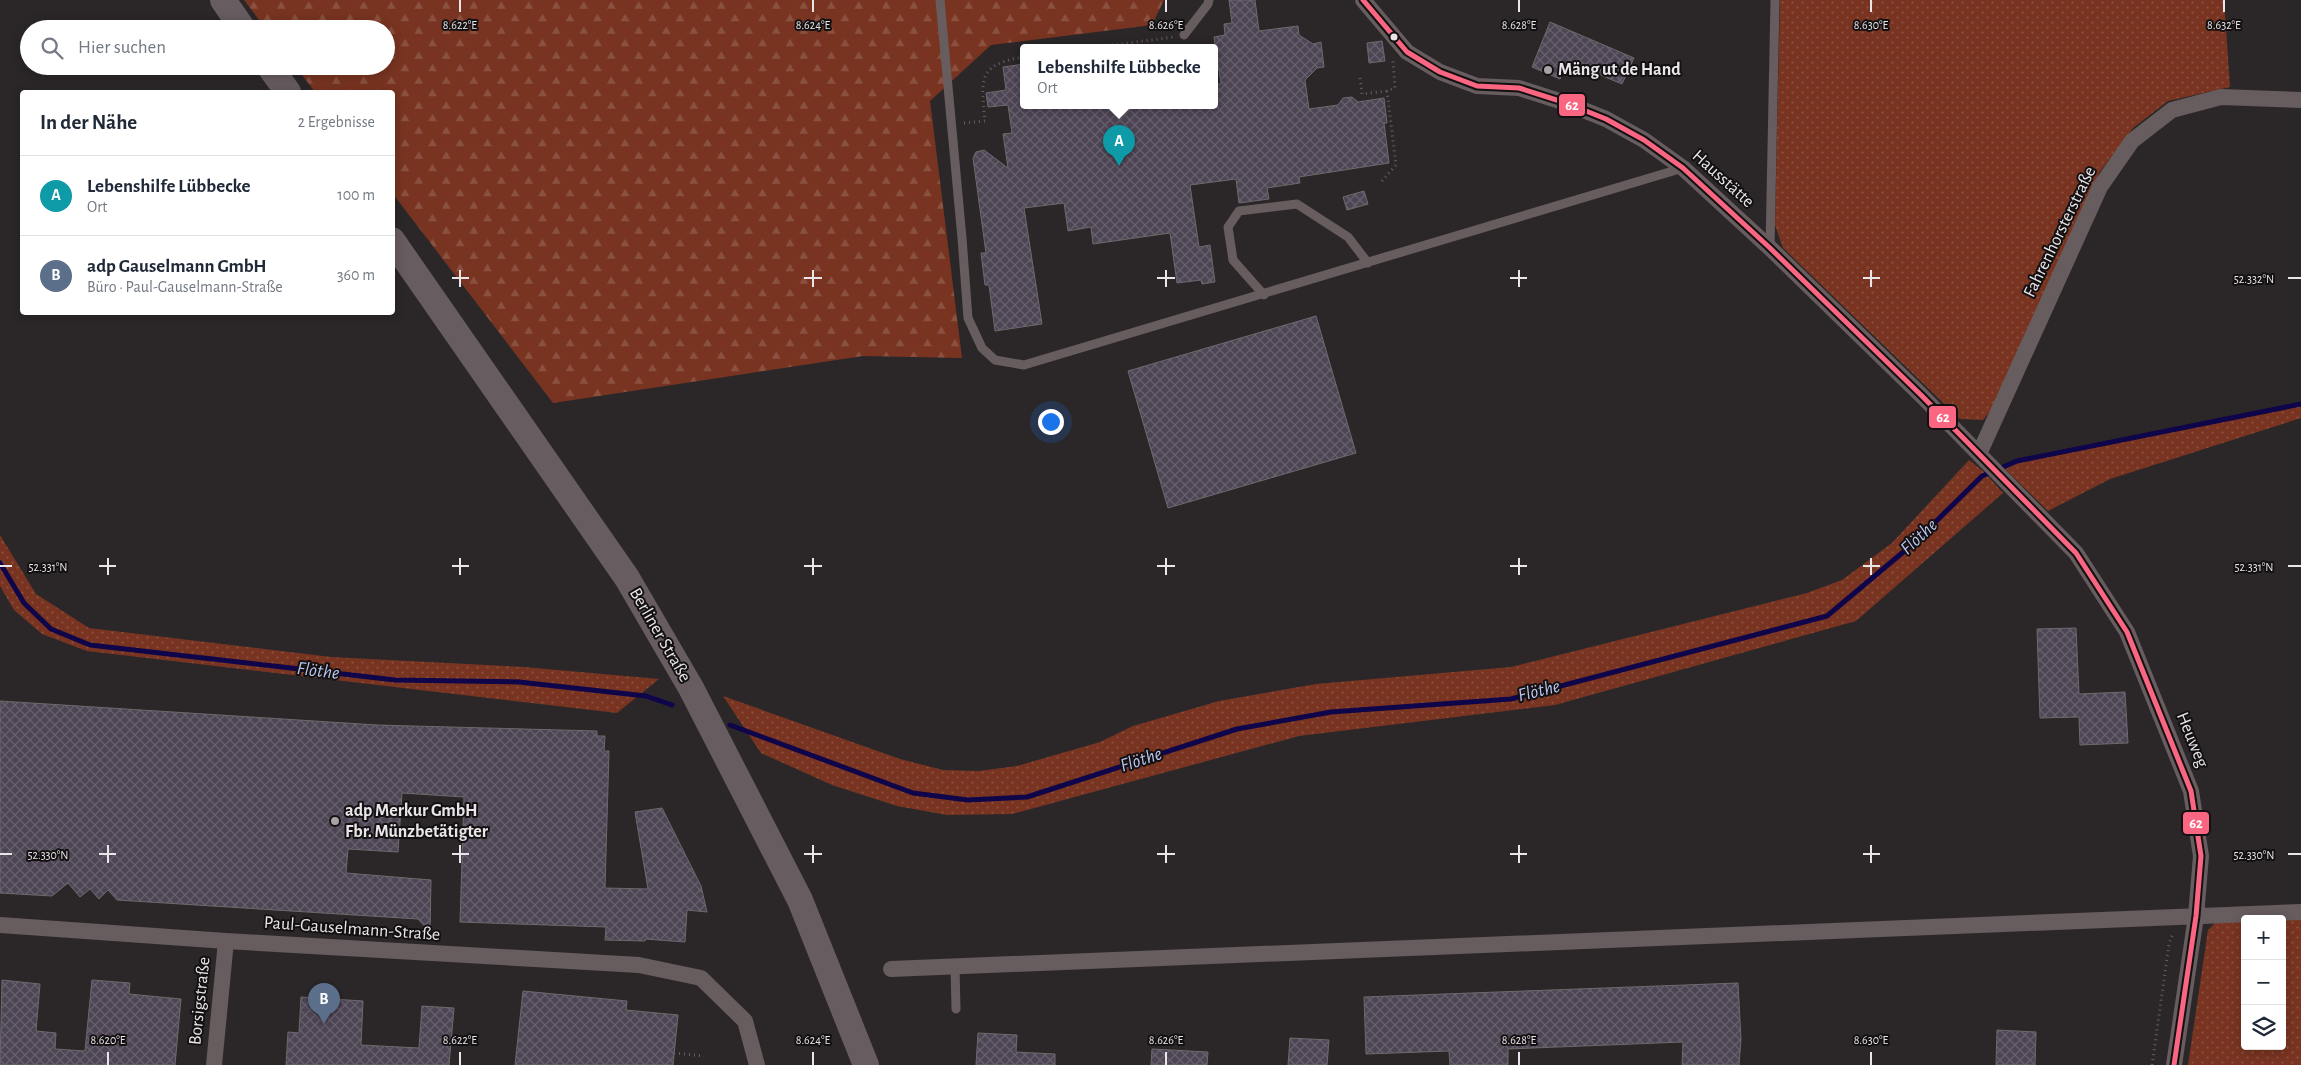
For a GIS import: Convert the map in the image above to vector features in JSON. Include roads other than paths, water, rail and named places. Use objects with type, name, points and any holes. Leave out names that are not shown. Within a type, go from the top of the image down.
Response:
[{"type":"main road","points":[[225,3],[237,20]]},
{"type":"main road","points":[[276,75],[287,90]]},
{"type":"main road","name":"Berliner Straße","points":[[395,244],[627,578],[691,688],[800,900],[866,1065]]},
{"type":"street","name":"Hausstätte","points":[[1363,0],[1406,52],[1440,72],[1477,86],[1519,88],[1566,103],[1606,119],[1644,140],[1683,168],[1770,248],[2003,478]]},
{"type":"street","name":"Fahrenhorsterstraße","points":[[1979,454],[2100,187],[2132,141],[2172,110],[2220,97],[2301,100]]},
{"type":"street","name":"Heuweg","points":[[2003,478],[2076,553],[2127,632],[2191,791],[2201,856],[2196,916],[2174,1065]]},
{"type":"street","points":[[891,969],[2301,912]]},
{"type":"street","name":"Paul-Gauselmann-Straße","points":[[0,925],[226,942],[639,965],[701,978],[745,1021],[757,1065]]},
{"type":"street","name":"Borsigstraße","points":[[214,1065],[226,942]]},
{"type":"lane","points":[[940,0],[968,318],[982,348],[995,360],[1024,365],[1368,264],[1683,168]]},
{"type":"lane","points":[[1184,35],[1208,4],[1209,0]]},
{"type":"lane","points":[[1770,248],[1775,0]]},
{"type":"lane","points":[[1264,295],[1233,260],[1228,228],[1239,211],[1297,204],[1348,237],[1368,264]]},
{"type":"lane","points":[[955,966],[956,1009]]},
{"type":"waterway","name":"Flöthe","points":[[730,725],[913,793],[968,800],[1027,797],[1237,729],[1331,712],[1511,699],[1827,616],[1914,543],[1982,476],[2017,461],[2301,404]]},
{"type":"waterway","name":"Flöthe","points":[[0,563],[24,603],[51,629],[90,645],[395,680],[519,682],[646,696],[672,705]]},
{"type":"place","name":"Mäng ut de Hand","points":[[1548,70]]},
{"type":"place","name":"Lebenshilfe Lübbecke","points":[[1119,166]]},
{"type":"place","name":"adp Merkur GmbH Fbr. Münzbetätigter","points":[[335,821]]},
{"type":"place","name":"adp Gauselmann GmbH","points":[[324,1024]]}]
